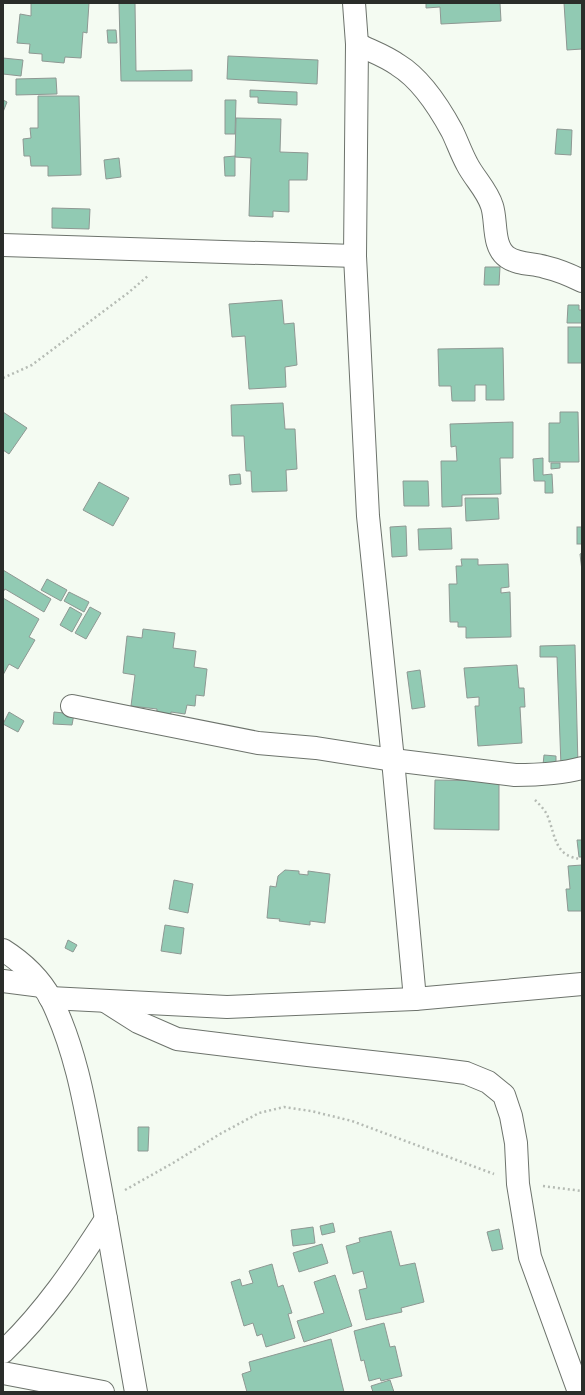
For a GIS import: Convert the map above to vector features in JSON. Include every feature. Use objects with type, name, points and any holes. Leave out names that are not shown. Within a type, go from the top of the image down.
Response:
[{"type":"street","points":[[354,3],[357,44],[355,256],[368,516],[393,760],[415,998]]},
{"type":"street","points":[[357,44],[399,65],[425,90],[452,131],[467,165],[487,195],[492,206],[494,224],[499,245],[507,256],[522,264],[544,266],[566,273],[582,281]]},
{"type":"street","points":[[3,245],[355,256]]},
{"type":"street","points":[[72,706],[258,743],[316,748],[393,760],[515,775],[552,773],[582,768]]},
{"type":"street","points":[[3,950],[31,971],[46,992],[67,1038],[81,1082],[105,1210],[136,1392]]},
{"type":"street","points":[[3,981],[46,992],[105,1001],[227,1007],[415,998],[582,984]]},
{"type":"street","points":[[105,1001],[138,1022],[177,1039],[308,1056],[466,1073],[488,1082],[504,1095],[512,1116],[516,1143],[518,1184],[530,1257],[575,1362],[579,1392]]},
{"type":"street","points":[[3,1352],[28,1328],[64,1283],[105,1210]]},
{"type":"street","points":[[3,1373],[103,1392]]},
{"type":"path","points":[[3,378],[38,361],[151,274]]},
{"type":"path","points":[[515,775],[548,816],[560,851],[568,856],[582,859]]},
{"type":"path","points":[[105,1210],[173,1163],[220,1134],[259,1113],[284,1107],[311,1111],[352,1122],[518,1184],[582,1190]]},
{"type":"building","points":[[31,3],[89,3],[87,33],[83,32],[81,58],[65,57],[64,63],[42,61],[42,54],[29,53],[30,44],[17,43],[20,14],[31,16]]},
{"type":"building","points":[[119,3],[135,3],[136,71],[192,70],[192,81],[121,81]]},
{"type":"building","points":[[426,3],[500,3],[501,21],[441,24],[440,7],[426,8]]},
{"type":"building","points":[[564,3],[582,3],[582,49],[567,50]]},
{"type":"building","points":[[107,30],[116,30],[117,43],[108,43]]},
{"type":"building","points":[[228,56],[318,60],[317,84],[227,79]]},
{"type":"building","points":[[3,58],[23,60],[21,76],[3,74]]},
{"type":"building","points":[[56,78],[57,94],[16,95],[16,79]]},
{"type":"building","points":[[250,90],[297,92],[297,105],[258,103],[258,97],[250,97]]},
{"type":"building","points":[[38,96],[79,96],[81,175],[48,176],[48,166],[31,166],[30,156],[24,156],[23,139],[31,138],[30,128],[38,128]]},
{"type":"building","points":[[3,100],[7,102],[3,112]]},
{"type":"building","points":[[225,100],[236,100],[235,134],[225,134]]},
{"type":"building","points":[[236,118],[281,119],[280,152],[308,153],[307,180],[289,180],[289,212],[273,211],[273,217],[249,216],[251,158],[235,157]]},
{"type":"building","points":[[557,129],[572,130],[571,155],[555,154]]},
{"type":"building","points":[[235,156],[235,176],[225,176],[224,157]]},
{"type":"building","points":[[119,158],[121,177],[106,179],[104,160]]},
{"type":"building","points":[[52,208],[90,209],[89,229],[52,228]]},
{"type":"building","points":[[485,267],[500,267],[499,285],[484,285]]},
{"type":"building","points":[[282,300],[284,324],[294,323],[297,365],[285,367],[286,387],[249,389],[245,336],[232,337],[229,304]]},
{"type":"building","points":[[568,305],[579,305],[579,310],[582,310],[582,323],[567,323]]},
{"type":"building","points":[[568,327],[582,327],[582,363],[568,363]]},
{"type":"building","points":[[503,348],[504,400],[486,400],[486,385],[475,385],[475,401],[452,401],[451,386],[439,386],[438,349]]},
{"type":"building","points":[[283,403],[285,429],[295,429],[297,469],[286,470],[287,491],[252,492],[251,471],[246,471],[244,436],[232,436],[231,405]]},
{"type":"building","points":[[3,412],[27,428],[9,454],[3,450]]},
{"type":"building","points":[[560,412],[578,412],[579,462],[549,462],[549,423],[560,423]]},
{"type":"building","points":[[513,422],[513,458],[500,458],[501,494],[462,495],[462,506],[442,507],[441,461],[457,461],[456,446],[451,447],[450,424]]},
{"type":"building","points":[[543,458],[543,475],[552,474],[553,493],[545,493],[545,481],[534,481],[533,459]]},
{"type":"building","points":[[551,463],[560,463],[560,468],[551,469]]},
{"type":"building","points":[[240,474],[241,484],[230,485],[229,475]]},
{"type":"building","points":[[403,481],[428,481],[429,506],[404,506]]},
{"type":"building","points":[[99,482],[129,498],[113,526],[83,510]]},
{"type":"building","points":[[465,498],[498,498],[499,519],[466,521]]},
{"type":"building","points":[[406,526],[407,556],[392,557],[390,527]]},
{"type":"building","points":[[577,527],[582,527],[582,544],[577,544]]},
{"type":"building","points":[[451,528],[452,549],[419,550],[418,529]]},
{"type":"building","points":[[582,553],[582,571],[580,554]]},
{"type":"building","points":[[461,559],[478,559],[478,565],[508,564],[509,587],[501,588],[501,593],[510,592],[511,637],[466,638],[466,627],[458,627],[458,622],[450,622],[449,584],[457,584],[456,566],[462,566]]},
{"type":"building","points":[[3,570],[51,599],[44,612],[5,589],[3,592]]},
{"type":"building","points":[[47,579],[67,590],[61,601],[41,590]]},
{"type":"building","points":[[69,592],[89,602],[84,612],[64,601]]},
{"type":"building","points":[[3,598],[39,619],[29,637],[35,640],[18,669],[9,664],[3,675]]},
{"type":"building","points":[[70,607],[82,614],[72,632],[60,625]]},
{"type":"building","points":[[90,607],[101,613],[86,639],[75,633]]},
{"type":"building","points":[[143,629],[175,633],[173,648],[196,651],[194,667],[207,669],[204,696],[196,695],[195,706],[187,705],[185,714],[171,712],[170,721],[156,719],[157,709],[131,706],[135,675],[123,673],[127,636],[142,638]]},
{"type":"building","points":[[575,645],[578,766],[561,766],[557,657],[540,657],[540,646]]},
{"type":"building","points":[[517,665],[519,688],[524,688],[525,707],[520,707],[522,743],[478,746],[475,706],[479,706],[479,697],[467,698],[464,668]]},
{"type":"building","points":[[420,670],[425,707],[412,709],[407,672]]},
{"type":"building","points":[[9,712],[24,721],[18,732],[3,724]]},
{"type":"building","points":[[54,712],[74,714],[72,725],[53,724]]},
{"type":"building","points":[[544,755],[556,756],[556,766],[543,765]]},
{"type":"building","points":[[435,780],[499,781],[499,830],[434,829]]},
{"type":"building","points":[[577,840],[582,840],[582,857],[579,857]]},
{"type":"building","points":[[582,865],[582,911],[568,911],[566,889],[570,889],[568,866]]},
{"type":"building","points":[[285,870],[299,871],[299,874],[308,875],[308,871],[330,874],[325,923],[310,921],[310,925],[267,918],[270,886],[276,887],[278,876]]},
{"type":"building","points":[[174,880],[193,884],[188,913],[169,909]]},
{"type":"building","points":[[165,925],[184,928],[181,954],[161,951]]},
{"type":"building","points":[[68,940],[77,945],[73,952],[65,948]]},
{"type":"building","points":[[138,1127],[149,1127],[148,1151],[138,1151]]},
{"type":"building","points":[[333,1223],[335,1232],[322,1235],[320,1226]]},
{"type":"building","points":[[313,1227],[315,1243],[293,1246],[291,1230]]},
{"type":"building","points":[[499,1229],[503,1249],[492,1251],[487,1232]]},
{"type":"building","points":[[391,1231],[400,1266],[415,1263],[424,1302],[401,1308],[402,1312],[366,1320],[359,1290],[367,1288],[363,1271],[353,1274],[346,1246],[360,1242],[359,1238]]},
{"type":"building","points":[[322,1244],[328,1263],[299,1272],[293,1253]]},
{"type":"building","points":[[272,1264],[278,1287],[283,1285],[292,1313],[288,1314],[295,1338],[266,1347],[262,1334],[257,1336],[253,1323],[244,1326],[231,1282],[240,1279],[242,1286],[253,1283],[249,1271]]},
{"type":"building","points":[[335,1275],[352,1326],[304,1342],[297,1321],[324,1313],[314,1282]]},
{"type":"building","points":[[384,1323],[390,1347],[395,1346],[402,1376],[381,1381],[380,1378],[369,1381],[364,1360],[361,1361],[354,1331]]},
{"type":"building","points":[[331,1339],[344,1392],[247,1392],[242,1374],[251,1371],[249,1362]]},
{"type":"building","points":[[390,1380],[394,1392],[373,1392],[371,1386]]}]
